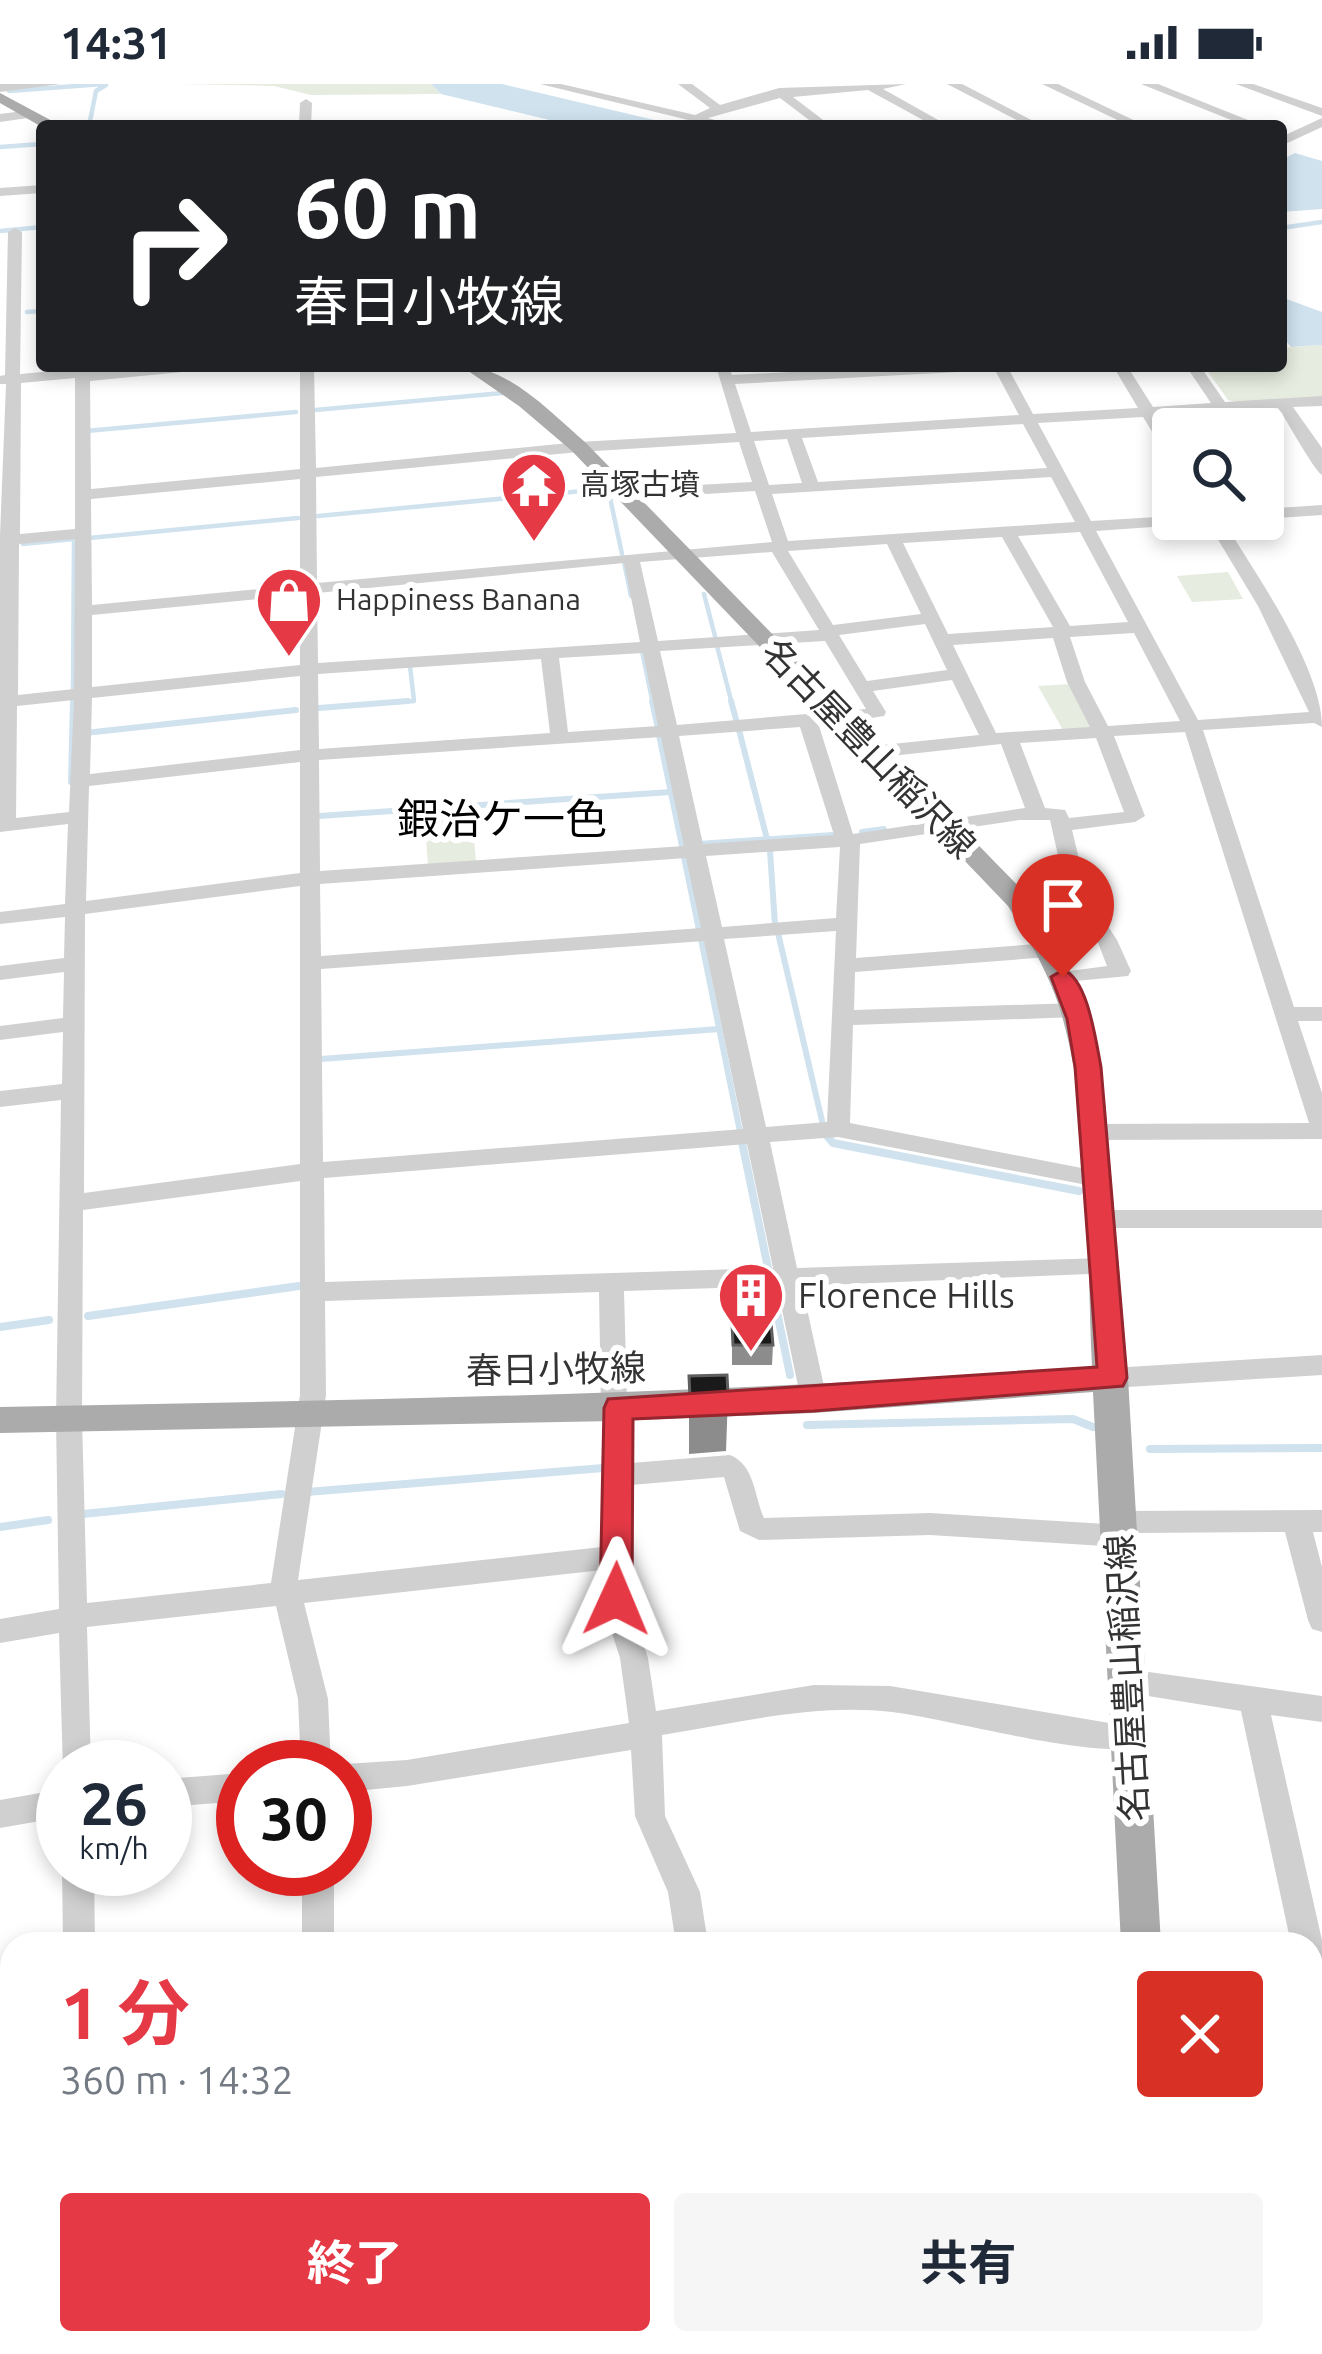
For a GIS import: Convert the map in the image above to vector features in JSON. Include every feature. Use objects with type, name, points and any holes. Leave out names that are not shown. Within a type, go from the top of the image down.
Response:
[{"type":"main road","points":[[0,97],[41,120]]},
{"type":"main road","name":"名古屋豊山稲沢線","points":[[479,372],[526,402],[579,448],[842,719],[1018,902],[1063,977],[1076,1010],[1088,1067],[1094,1132],[1112,1378],[1140,1932]]},
{"type":"main road","name":"春日小牧線","points":[[0,1420],[616,1408],[814,1400],[1112,1378]]},
{"type":"street","points":[[0,88],[55,84]]},
{"type":"street","points":[[546,84],[705,120]]},
{"type":"street","points":[[581,93],[604,84]]},
{"type":"street","points":[[684,84],[717,108]]},
{"type":"street","points":[[767,84],[818,120]]},
{"type":"street","points":[[697,118],[717,108],[900,84]]},
{"type":"street","points":[[953,84],[1025,120]]},
{"type":"street","points":[[1048,84],[1114,120]]},
{"type":"street","points":[[1147,84],[1241,120]]},
{"type":"street","points":[[1167,93],[1198,84]]},
{"type":"street","points":[[1242,84],[1322,112]]},
{"type":"street","points":[[870,87],[932,120]]},
{"type":"street","points":[[305,120],[306,103]]},
{"type":"street","points":[[0,118],[31,114]]},
{"type":"street","points":[[1287,137],[1322,122]]},
{"type":"street","points":[[0,192],[36,189]]},
{"type":"street","points":[[15,232],[3,826],[80,817]]},
{"type":"street","points":[[11,380],[82,372],[83,693],[70,1203],[75,1740]]},
{"type":"street","points":[[307,372],[313,1292],[310,1414],[284,1581],[313,1700],[315,1740]]},
{"type":"street","points":[[81,781],[311,756],[808,722],[878,712],[780,547],[724,373],[763,372]]},
{"type":"street","points":[[1000,372],[1192,725],[1322,1129],[1094,1132]]},
{"type":"street","points":[[1124,372],[1152,419]]},
{"type":"street","points":[[1197,372],[1221,407]]},
{"type":"street","points":[[82,495],[579,448],[1322,401]]},
{"type":"street","points":[[1282,404],[1314,448],[1322,470]]},
{"type":"street","points":[[793,434],[812,487]]},
{"type":"street","points":[[623,494],[1056,472]]},
{"type":"street","points":[[1284,513],[1322,510]]},
{"type":"street","points":[[82,611],[679,554],[1152,522]]},
{"type":"street","points":[[1007,532],[1063,632],[1076,682],[1102,731],[1135,816],[1063,825]]},
{"type":"street","points":[[6,541],[82,533]]},
{"type":"street","points":[[893,539],[958,674],[999,738],[1037,813]]},
{"type":"street","points":[[873,752],[999,738],[1321,718],[1261,594],[1227,540]]},
{"type":"street","points":[[631,558],[814,1400]]},
{"type":"street","points":[[4,702],[310,669],[764,640],[930,618]]},
{"type":"street","points":[[941,640],[1138,627]]},
{"type":"street","points":[[549,654],[560,739]]},
{"type":"street","points":[[862,687],[958,674]]},
{"type":"street","points":[[808,722],[847,840],[838,1129]]},
{"type":"street","points":[[0,918],[311,878],[847,840],[1058,814],[1078,896],[1120,970],[1063,977]]},
{"type":"street","points":[[1018,902],[1078,896]]},
{"type":"street","points":[[312,963],[847,924]]},
{"type":"street","points":[[845,966],[1049,950]]},
{"type":"street","points":[[0,973],[74,964]]},
{"type":"street","points":[[843,1018],[1076,1010]]},
{"type":"street","points":[[1285,1014],[1322,1014]]},
{"type":"street","points":[[0,1033],[73,1024]]},
{"type":"street","points":[[0,1100],[71,1091]]},
{"type":"street","points":[[70,1203],[312,1171],[838,1129],[1097,1179]]},
{"type":"street","points":[[1100,1220],[1322,1219]]},
{"type":"street","points":[[313,1292],[1104,1267]]},
{"type":"street","points":[[611,1283],[618,1475],[616,1599],[634,1658],[646,1733],[645,1789],[650,1816],[684,1892],[690,1932]]},
{"type":"street","points":[[1112,1378],[1322,1364]]},
{"type":"street","points":[[618,1475],[730,1466],[736,1472],[750,1523],[759,1529],[930,1524],[1120,1529],[1309,1521],[1322,1620]]},
{"type":"street","points":[[0,1631],[73,1618],[616,1558]]},
{"type":"street","points":[[1127,1682],[1322,1709]]},
{"type":"street","points":[[372,1775],[429,1770],[646,1733],[658,1724],[833,1698],[890,1699],[1129,1737]]},
{"type":"street","points":[[1252,1699],[1306,1932]]},
{"type":"street","points":[[0,1814],[36,1808]]},
{"type":"street","points":[[79,1896],[80,1932]]},
{"type":"street","points":[[318,1896],[318,1932]]},
{"type":"shaded area","points":[[179,84],[431,84],[441,94],[311,95],[274,86]]},
{"type":"shaded area","points":[[1322,345],[1322,397],[1236,402],[1228,400],[1208,372],[1287,372],[1287,348]]},
{"type":"shaded area","points":[[1228,572],[1243,599],[1192,602],[1177,576]]},
{"type":"shaded area","points":[[1071,684],[1093,728],[1063,730],[1038,686]]},
{"type":"shaded area","points":[[471,808],[476,862],[428,865],[424,811]]},
{"type":"water","points":[[431,84],[502,84],[655,120],[549,120],[441,94]]},
{"type":"water","points":[[1295,153],[1322,161],[1322,209],[1287,212],[1287,157]]},
{"type":"water","points":[[1287,299],[1322,312],[1322,345],[1291,347]]},
{"type":"building","points":[[771,1323],[773,1345],[733,1345],[732,1324]]},
{"type":"building","points":[[727,1375],[728,1395],[690,1398],[689,1376]]},
{"type":"waterway","points":[[9,91],[103,84]]},
{"type":"waterway","points":[[90,120],[96,91],[106,85]]},
{"type":"waterway","points":[[0,147],[36,144]]},
{"type":"waterway","points":[[1287,227],[1322,222]]},
{"type":"waterway","points":[[0,231],[36,228]]},
{"type":"waterway","points":[[27,312],[36,311]]},
{"type":"waterway","points":[[315,410],[503,393]]},
{"type":"waterway","points":[[86,431],[296,412]]},
{"type":"waterway","points":[[318,516],[604,489],[609,493],[622,554]]},
{"type":"waterway","points":[[89,538],[298,518]]},
{"type":"waterway","points":[[23,544],[74,539],[73,690]]},
{"type":"waterway","points":[[624,562],[631,596]]},
{"type":"waterway","points":[[704,594],[716,640]]},
{"type":"waterway","points":[[717,646],[732,704]]},
{"type":"waterway","points":[[642,651],[653,704]]},
{"type":"waterway","points":[[382,703],[414,701],[410,666]]},
{"type":"waterway","points":[[71,782],[73,701]]},
{"type":"waterway","points":[[382,703],[408,701]]},
{"type":"waterway","points":[[652,701],[658,728]]},
{"type":"waterway","points":[[731,701],[737,723]]},
{"type":"waterway","points":[[319,708],[382,703]]},
{"type":"waterway","points":[[367,704],[382,703]]},
{"type":"waterway","points":[[85,733],[296,710]]},
{"type":"waterway","points":[[739,730],[767,839]]},
{"type":"waterway","points":[[659,735],[671,792]]},
{"type":"waterway","points":[[319,816],[671,792]]},
{"type":"waterway","points":[[671,792],[682,846]]},
{"type":"waterway","points":[[862,832],[884,829]]},
{"type":"waterway","points":[[698,844],[833,835]]},
{"type":"waterway","points":[[770,851],[775,925]]},
{"type":"waterway","points":[[684,857],[699,930]]},
{"type":"waterway","points":[[778,933],[823,1125]]},
{"type":"waterway","points":[[701,939],[740,1132]]},
{"type":"waterway","points":[[321,1059],[719,1029]]},
{"type":"waterway","points":[[827,1136],[833,1143],[1079,1191]]},
{"type":"waterway","points":[[742,1142],[769,1273]]},
{"type":"waterway","points":[[771,1283],[790,1375]]},
{"type":"waterway","points":[[88,1316],[299,1286]]},
{"type":"waterway","points":[[0,1327],[49,1320]]},
{"type":"waterway","points":[[807,1425],[1073,1419],[1093,1427]]},
{"type":"waterway","points":[[1150,1449],[1322,1448]]},
{"type":"waterway","points":[[307,1492],[603,1468]]},
{"type":"waterway","points":[[83,1514],[282,1494]]},
{"type":"waterway","points":[[0,1527],[48,1520]]},
{"type":"place","name":"高塚古墳","points":[[534,544]]},
{"type":"place","name":"Happiness Banana","points":[[289,659]]},
{"type":"place","name":"Florence Hills","points":[[751,1354]]},
{"type":"district","name":"鍜治ケ一色","points":[[502,819]]},
{"type":"route","points":[[616,1599],[619,1408],[814,1400],[1112,1378],[1088,1067],[1080,1019],[1063,977]]}]
